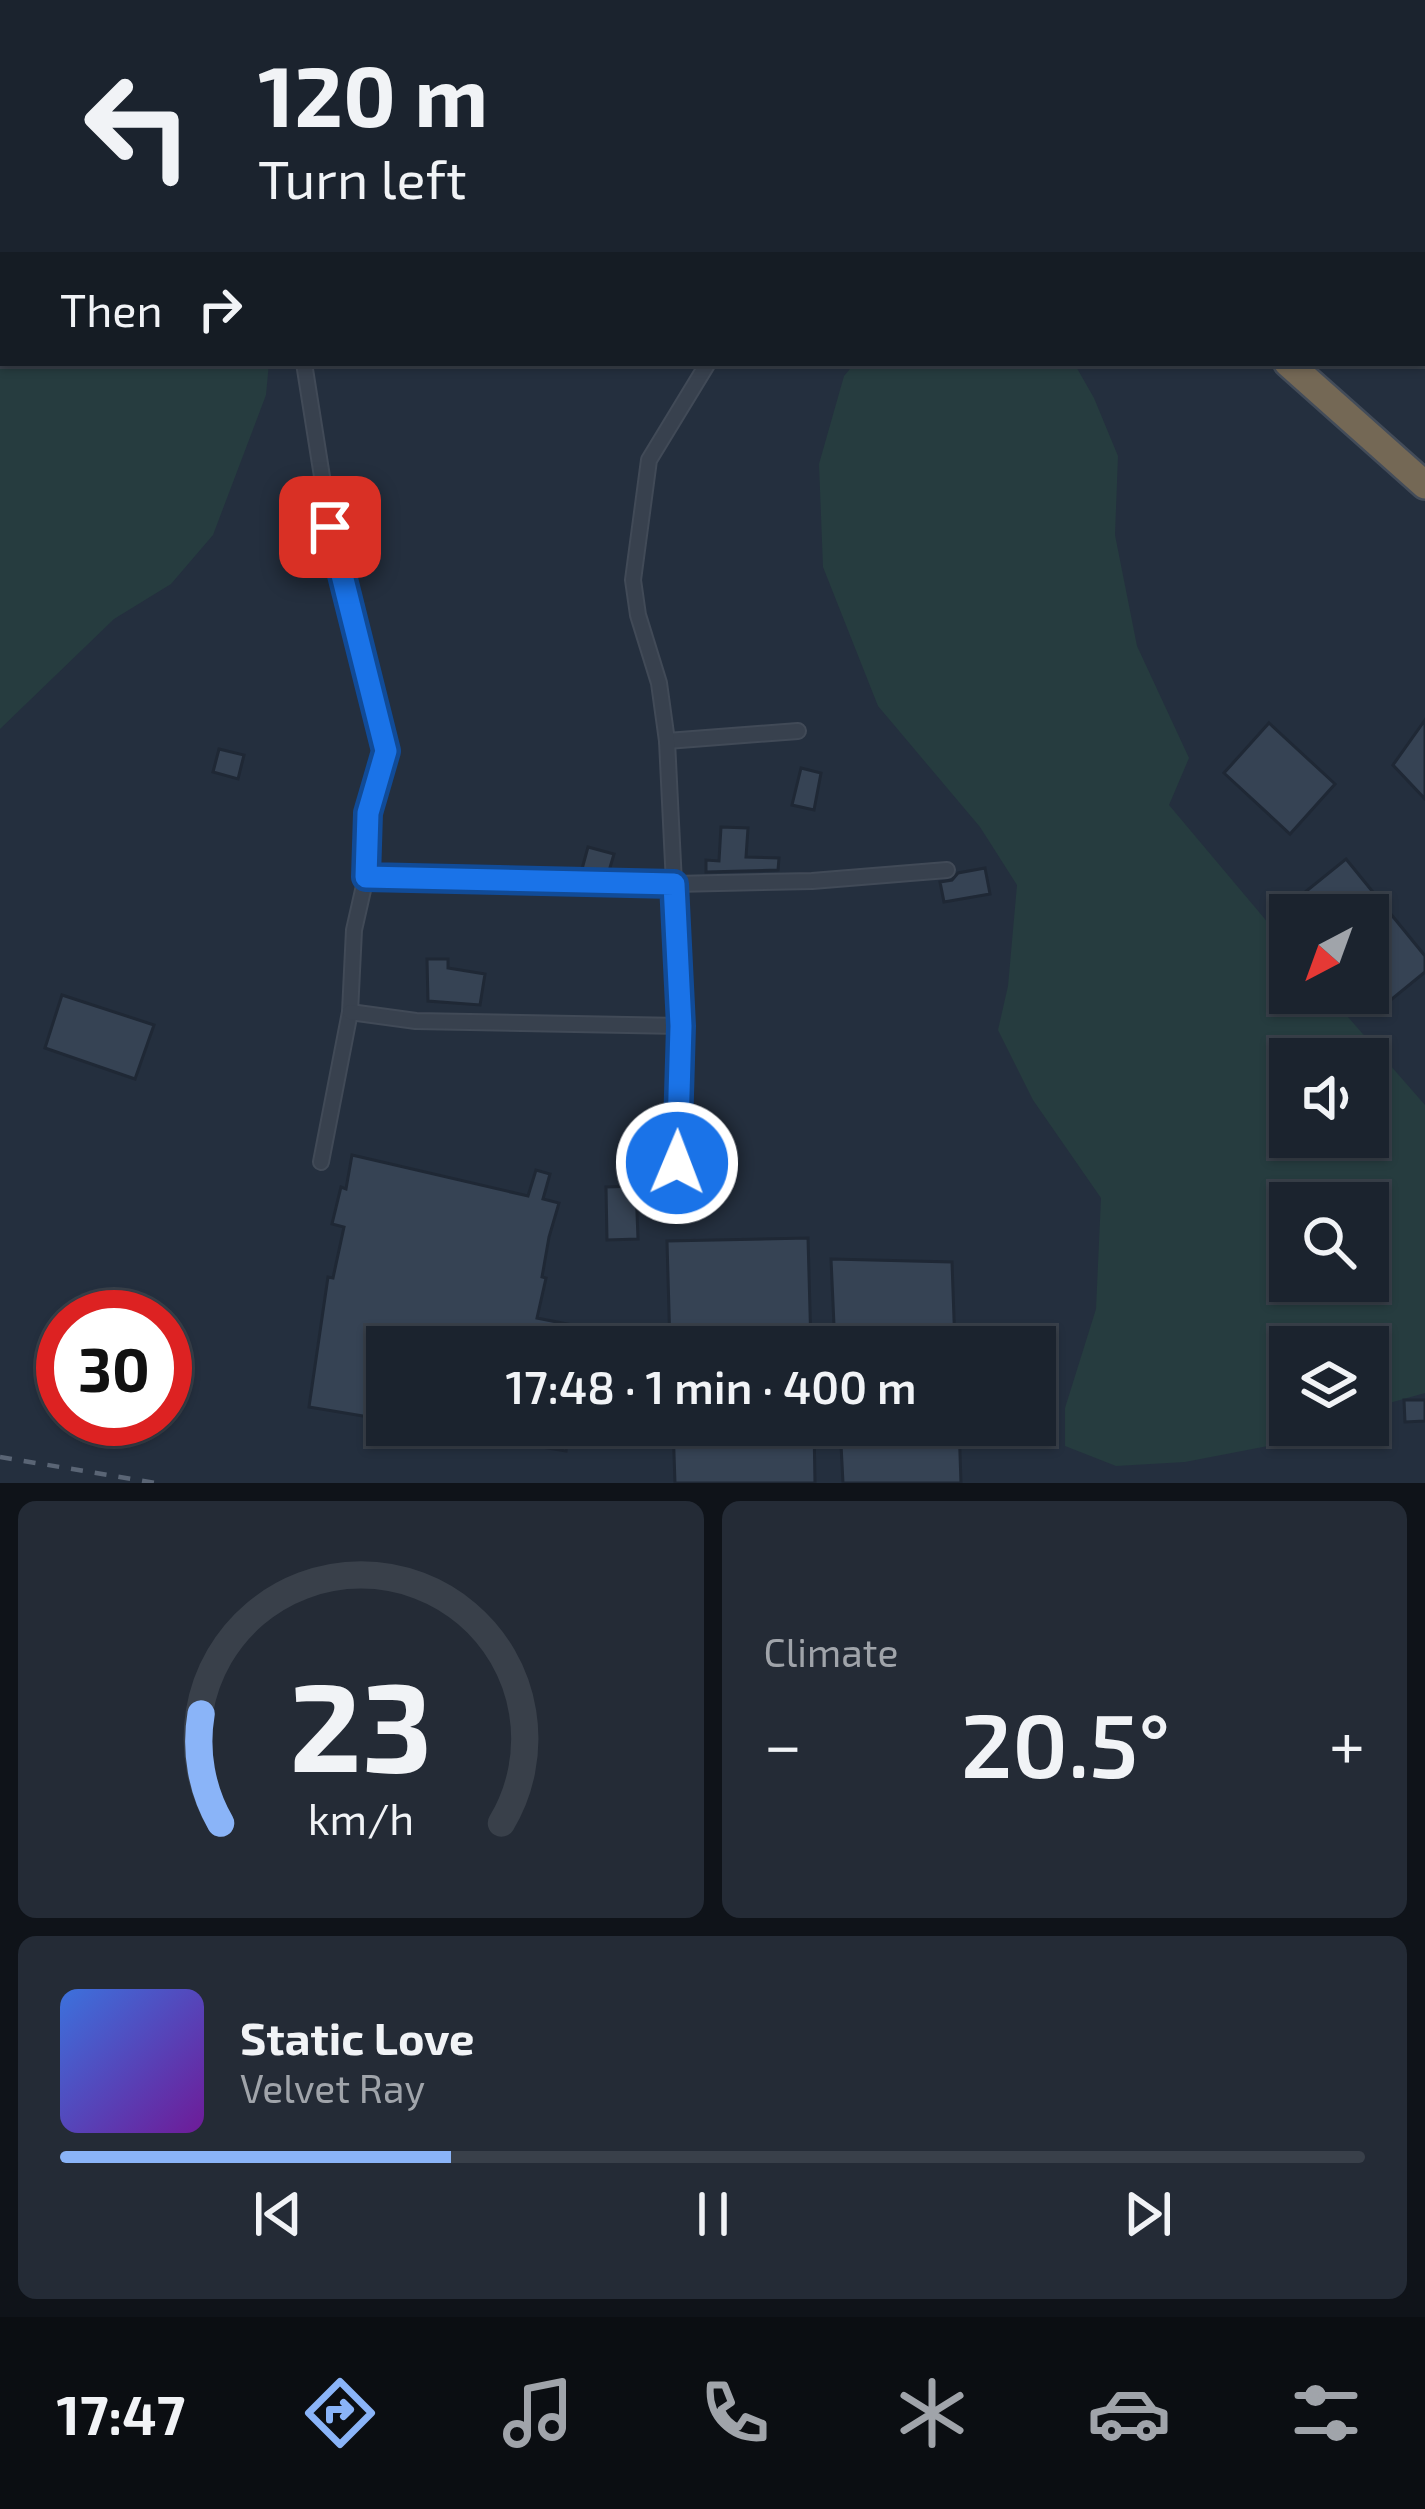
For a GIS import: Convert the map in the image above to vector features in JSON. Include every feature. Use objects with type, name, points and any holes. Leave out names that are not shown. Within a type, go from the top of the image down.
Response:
[{"type":"highway","points":[[1291,366],[1425,485]]},
{"type":"street","points":[[304,366],[330,527],[386,751],[368,813],[366,877],[354,930],[350,1012],[321,1162]]},
{"type":"street","points":[[677,1163],[681,1026],[667,741],[633,580],[649,460],[706,366]]},
{"type":"street","points":[[667,741],[798,731]]},
{"type":"street","points":[[366,877],[674,884],[812,881],[946,870]]},
{"type":"street","points":[[350,1012],[416,1021],[681,1026]]},
{"type":"green space","points":[[0,366],[269,366],[266,395],[213,535],[171,584],[114,619],[0,729]]},
{"type":"green space","points":[[852,366],[1076,366],[1118,456],[1115,535],[1137,646],[1189,758],[1169,805],[1269,924],[1269,1014],[1345,1014],[1366,1038],[1269,1038],[1269,1158],[1389,1158],[1389,1064],[1425,1105],[1425,1393],[1389,1403],[1389,1326],[1269,1326],[1269,1446],[1185,1462],[1116,1466],[1065,1446],[1065,1408],[1096,1309],[1101,1198],[1033,1100],[998,1030],[1008,986],[1017,885],[980,827],[878,706],[823,567],[819,464],[844,376]]},
{"type":"building","points":[[1425,720],[1425,799],[1393,765]]},
{"type":"building","points":[[1269,723],[1335,784],[1290,834],[1224,773]]},
{"type":"building","points":[[219,749],[244,755],[238,779],[213,772]]},
{"type":"building","points":[[801,768],[821,773],[814,810],[792,805]]},
{"type":"building","points":[[721,827],[748,828],[746,857],[779,858],[778,870],[706,872],[706,860],[719,861]]},
{"type":"building","points":[[588,847],[614,854],[609,871],[582,869]]},
{"type":"building","points":[[1346,859],[1375,894],[1303,894]]},
{"type":"building","points":[[985,868],[990,894],[944,902],[940,882]]},
{"type":"building","points":[[1389,912],[1425,956],[1425,972],[1389,1001]]},
{"type":"building","points":[[427,959],[448,959],[448,968],[485,974],[480,1005],[428,1001]]},
{"type":"building","points":[[62,995],[154,1025],[135,1079],[45,1048]]},
{"type":"building","points":[[352,1155],[528,1196],[536,1170],[550,1174],[543,1199],[559,1203],[537,1318],[577,1326],[366,1326],[366,1416],[309,1407],[328,1277],[333,1278],[344,1227],[332,1224],[341,1187],[346,1189]]},
{"type":"building","points":[[636,1186],[638,1239],[607,1240],[606,1187]]},
{"type":"building","points":[[808,1238],[810,1326],[669,1326],[667,1241]]},
{"type":"building","points":[[831,1259],[952,1262],[954,1326],[834,1326]]},
{"type":"building","points":[[1404,1400],[1425,1400],[1425,1421],[1405,1422]]},
{"type":"building","points":[[674,1446],[814,1446],[815,1483],[675,1483]]},
{"type":"building","points":[[841,1446],[960,1446],[961,1483],[843,1483]]},
{"type":"railway","points":[[0,1457],[156,1483]]},
{"type":"route","points":[[330,527],[386,751],[368,813],[366,877],[674,884],[681,1026],[677,1163]]}]
